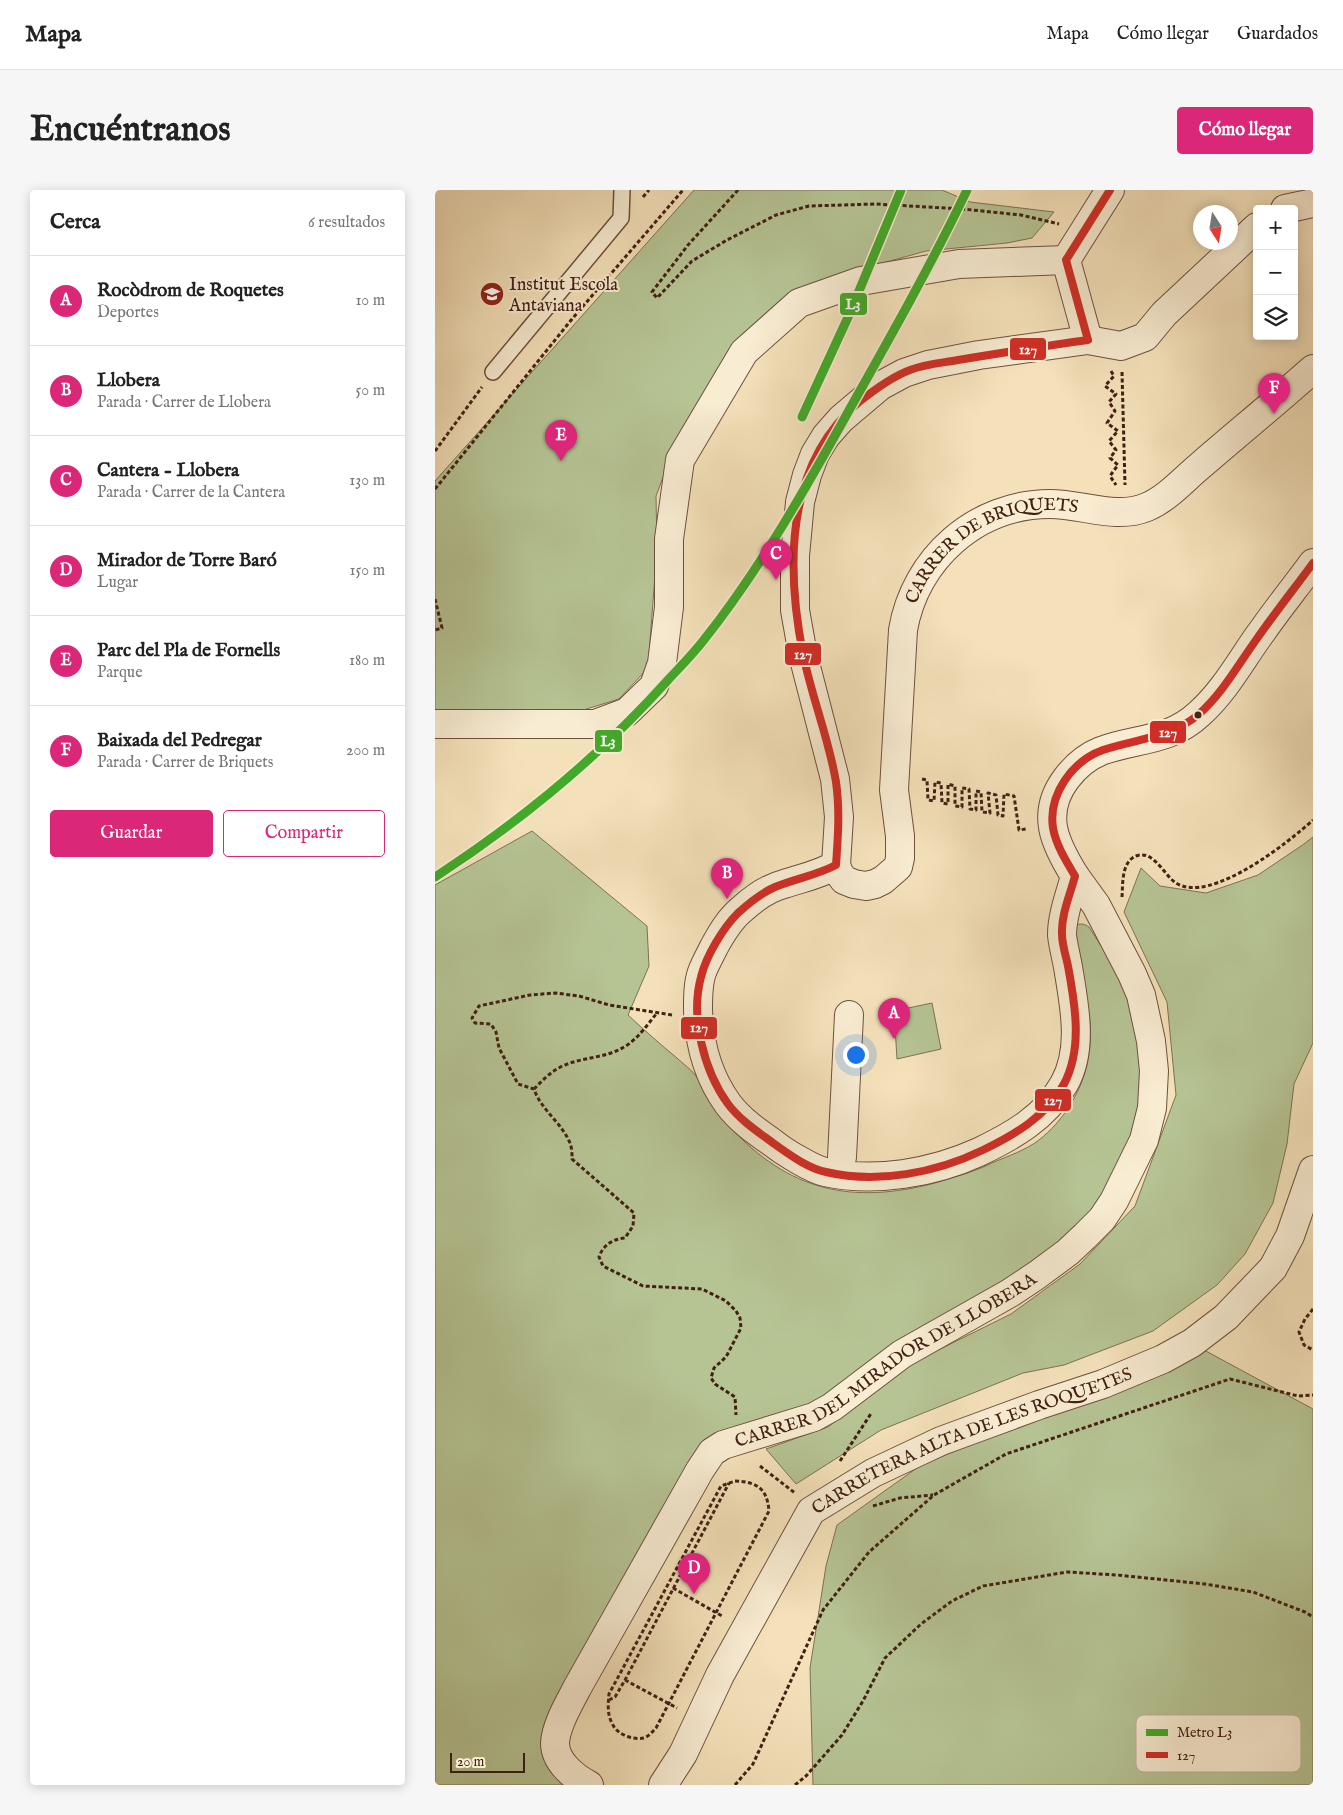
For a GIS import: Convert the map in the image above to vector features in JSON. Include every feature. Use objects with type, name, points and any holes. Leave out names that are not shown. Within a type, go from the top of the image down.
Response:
[{"type":"street","points":[[1088,340],[1066,260],[1110,190]]},
{"type":"street","points":[[1298,206],[1313,203]]},
{"type":"street","points":[[1075,876],[1063,922],[1062,936],[1074,1004],[1075,1056],[1065,1083],[1049,1106],[1025,1128],[963,1159],[924,1170],[872,1177],[823,1172],[782,1150],[752,1128],[729,1105],[712,1078],[699,1033],[698,996],[701,972],[723,930],[739,911],[768,891],[782,884],[826,870],[835,864],[839,817],[835,779],[803,655],[795,610],[795,556],[798,518],[807,475],[815,454],[826,436],[841,419],[880,386],[904,373],[928,365],[1088,340],[1121,346],[1145,337],[1163,314],[1253,231]]},
{"type":"street","points":[[435,724],[595,724],[627,712],[654,686],[662,663],[667,626],[669,607],[669,539],[680,460],[744,352],[799,303],[861,281],[959,264],[1066,260]]},
{"type":"street","name":"CARRER DE BRIQUETS","points":[[835,864],[844,880],[866,886],[883,880],[898,866],[901,848],[894,790],[905,613],[912,594],[947,544],[963,531],[1015,509],[1049,504],[1123,512],[1149,506],[1175,488],[1313,370]]},
{"type":"street","name":"CARRER DEL MIRADOR DE LLOBERA","points":[[589,1785],[575,1777],[561,1761],[555,1744],[560,1726],[577,1688],[712,1452],[723,1445],[739,1439],[814,1417],[832,1408],[902,1354],[1010,1293],[1037,1275],[1068,1252],[1085,1236],[1114,1201],[1144,1140],[1152,1108],[1154,1071],[1151,1041],[1141,995],[1103,916],[1075,876],[1058,844],[1051,816],[1054,799],[1072,770],[1087,758],[1101,751],[1161,737],[1176,730],[1198,715],[1229,680],[1262,630],[1313,563]]},
{"type":"street","points":[[1063,922],[1075,914],[1103,916]]},
{"type":"street","points":[[842,1157],[849,1015]]},
{"type":"street","name":"CARRETERA ALTA DE LES ROQUETES","points":[[663,1785],[683,1754],[720,1675],[811,1511],[873,1473],[941,1441],[1103,1384],[1163,1358],[1192,1342],[1226,1317],[1273,1268],[1291,1236],[1313,1170]]},
{"type":"lane","points":[[493,372],[621,218],[622,190]]},
{"type":"path","points":[[435,489],[572,319],[683,190]]},
{"type":"path","points":[[738,190],[688,245],[652,292],[657,298],[692,261],[727,240],[776,215],[809,206],[876,204],[963,209],[1021,215],[1061,224]]},
{"type":"path","points":[[1122,366],[1125,487]]},
{"type":"path","points":[[1107,367],[1114,376],[1105,386],[1116,394],[1109,402],[1115,411],[1107,423],[1118,431],[1109,442],[1116,450],[1110,458],[1118,466],[1110,476],[1116,486],[1113,490]]},
{"type":"path","points":[[435,450],[493,372]]},
{"type":"path","points":[[435,599],[442,628],[435,630]]},
{"type":"path","points":[[922,779],[927,780],[928,800],[934,802],[935,782],[941,783],[941,803],[948,804],[948,784],[955,786],[955,806],[961,807],[961,788],[969,789],[970,809],[976,810],[976,790],[981,792],[982,812],[990,813],[988,793],[996,795],[998,815],[1003,816],[1004,794],[1014,796],[1019,830],[1027,830]]},
{"type":"path","points":[[1103,916],[1117,906],[1121,898],[1127,862],[1137,856],[1147,856],[1157,863],[1175,882],[1191,887],[1203,886],[1215,883],[1259,863],[1313,820]]},
{"type":"path","points":[[534,1089],[518,1084],[499,1048],[496,1032],[491,1024],[475,1023],[472,1018],[479,1006],[529,995],[555,993],[579,996],[609,1005],[657,1013],[683,1017],[699,1017]]},
{"type":"path","points":[[534,1089],[566,1064],[607,1055],[625,1046],[637,1036],[657,1013]]},
{"type":"path","points":[[534,1089],[537,1097],[571,1144],[573,1160],[634,1213],[633,1226],[625,1238],[615,1238],[601,1251],[599,1257],[603,1266],[643,1286],[702,1289],[726,1301],[736,1311],[740,1318],[741,1328],[726,1357],[714,1368],[711,1378],[715,1384],[735,1397],[739,1439]]},
{"type":"path","points":[[1313,1309],[1305,1319],[1299,1332],[1304,1345],[1313,1350]]},
{"type":"path","points":[[735,1785],[753,1764],[823,1610],[869,1552],[934,1495],[1006,1454],[1230,1379],[1298,1396],[1313,1394]]},
{"type":"path","points":[[838,1464],[875,1406]]},
{"type":"path","points":[[760,1466],[799,1495]]},
{"type":"path","points":[[735,1481],[748,1482],[758,1486],[769,1501],[769,1511],[661,1720],[649,1735],[643,1738],[628,1737],[613,1727],[607,1708],[609,1694],[721,1486],[729,1483],[735,1481]]},
{"type":"path","points":[[609,1700],[615,1697],[625,1680],[729,1483]]},
{"type":"path","points":[[795,1785],[806,1776],[842,1735],[863,1701],[885,1658],[921,1624],[952,1601],[983,1586],[1067,1572],[1117,1575],[1205,1584],[1253,1592],[1305,1612],[1313,1617]]},
{"type":"path","points":[[673,1588],[727,1619]]},
{"type":"path","points":[[625,1680],[681,1711]]},
{"type":"green space","points":[[694,190],[942,190],[970,202],[1054,212],[1032,238],[1007,243],[926,251],[833,277],[785,296],[733,345],[677,441],[656,496],[657,548],[648,668],[619,699],[567,715],[435,714],[435,481]]},
{"type":"green space","points":[[532,831],[647,926],[649,966],[628,1015],[694,1073],[710,1101],[729,1126],[752,1148],[775,1165],[798,1178],[823,1187],[849,1192],[876,1193],[904,1190],[935,1183],[978,1169],[1017,1153],[1048,1133],[1063,1116],[1075,1096],[1084,1076],[1088,1058],[1091,1036],[1090,1022],[1073,937],[1073,927],[1079,924],[1089,927],[1122,978],[1138,1023],[1143,1110],[1102,1202],[1059,1246],[818,1404],[721,1431],[703,1442],[552,1723],[556,1772],[563,1785],[435,1785],[435,885]]},
{"type":"green space","points":[[1313,837],[1313,1043],[1294,1084],[1287,1144],[1273,1203],[1245,1254],[1217,1285],[1153,1331],[1064,1365],[1023,1373],[881,1430],[796,1484],[766,1449],[828,1427],[908,1365],[1011,1314],[1080,1264],[1135,1206],[1176,1095],[1167,1002],[1124,912],[1141,868],[1160,886],[1206,893],[1258,875]]},
{"type":"green space","points":[[932,1003],[941,1049],[897,1059],[894,1011]]},
{"type":"green space","points":[[1204,1350],[1313,1409],[1313,1785],[813,1785],[810,1668],[826,1566],[837,1525],[921,1465]]},
{"type":"metro line","name":"L3","points":[[802,417],[849,315],[901,190]]},
{"type":"metro line","name":"L3","points":[[435,877],[498,833],[587,761],[642,708],[703,641],[764,556],[800,496],[911,298],[967,190]]},
{"type":"transit line","name":"127","points":[[1110,190],[1066,260],[1088,340],[933,364],[896,376],[859,402],[835,427],[817,455],[804,486],[797,519],[794,552],[794,587],[797,621],[803,654],[836,782],[838,813],[836,865],[775,887],[755,898],[727,926],[703,969],[697,1009],[701,1043],[719,1091],[733,1110],[755,1130],[805,1164],[826,1172],[865,1177],[906,1174],[946,1165],[965,1158],[1018,1131],[1049,1106],[1064,1084],[1070,1070],[1074,1056],[1076,1026],[1073,995],[1062,934],[1064,912],[1075,876],[1054,834],[1052,816],[1058,792],[1072,771],[1092,755],[1115,746],[1176,729],[1207,707],[1313,563]]},
{"type":"place","name":"Institut Escola Antaviana","points":[[492,294]]},
{"type":"place","name":"Baixada del Pedregar","points":[[1274,414]]},
{"type":"place","name":"Parc del Pla de Fornells","points":[[561,461]]},
{"type":"place","name":"Cantera - Llobera","points":[[776,580]]},
{"type":"place","name":"Llobera","points":[[727,899]]},
{"type":"place","name":"Rocòdrom de Roquetes","points":[[894,1039]]},
{"type":"place","name":"Mirador de Torre Baró","points":[[694,1594]]}]
